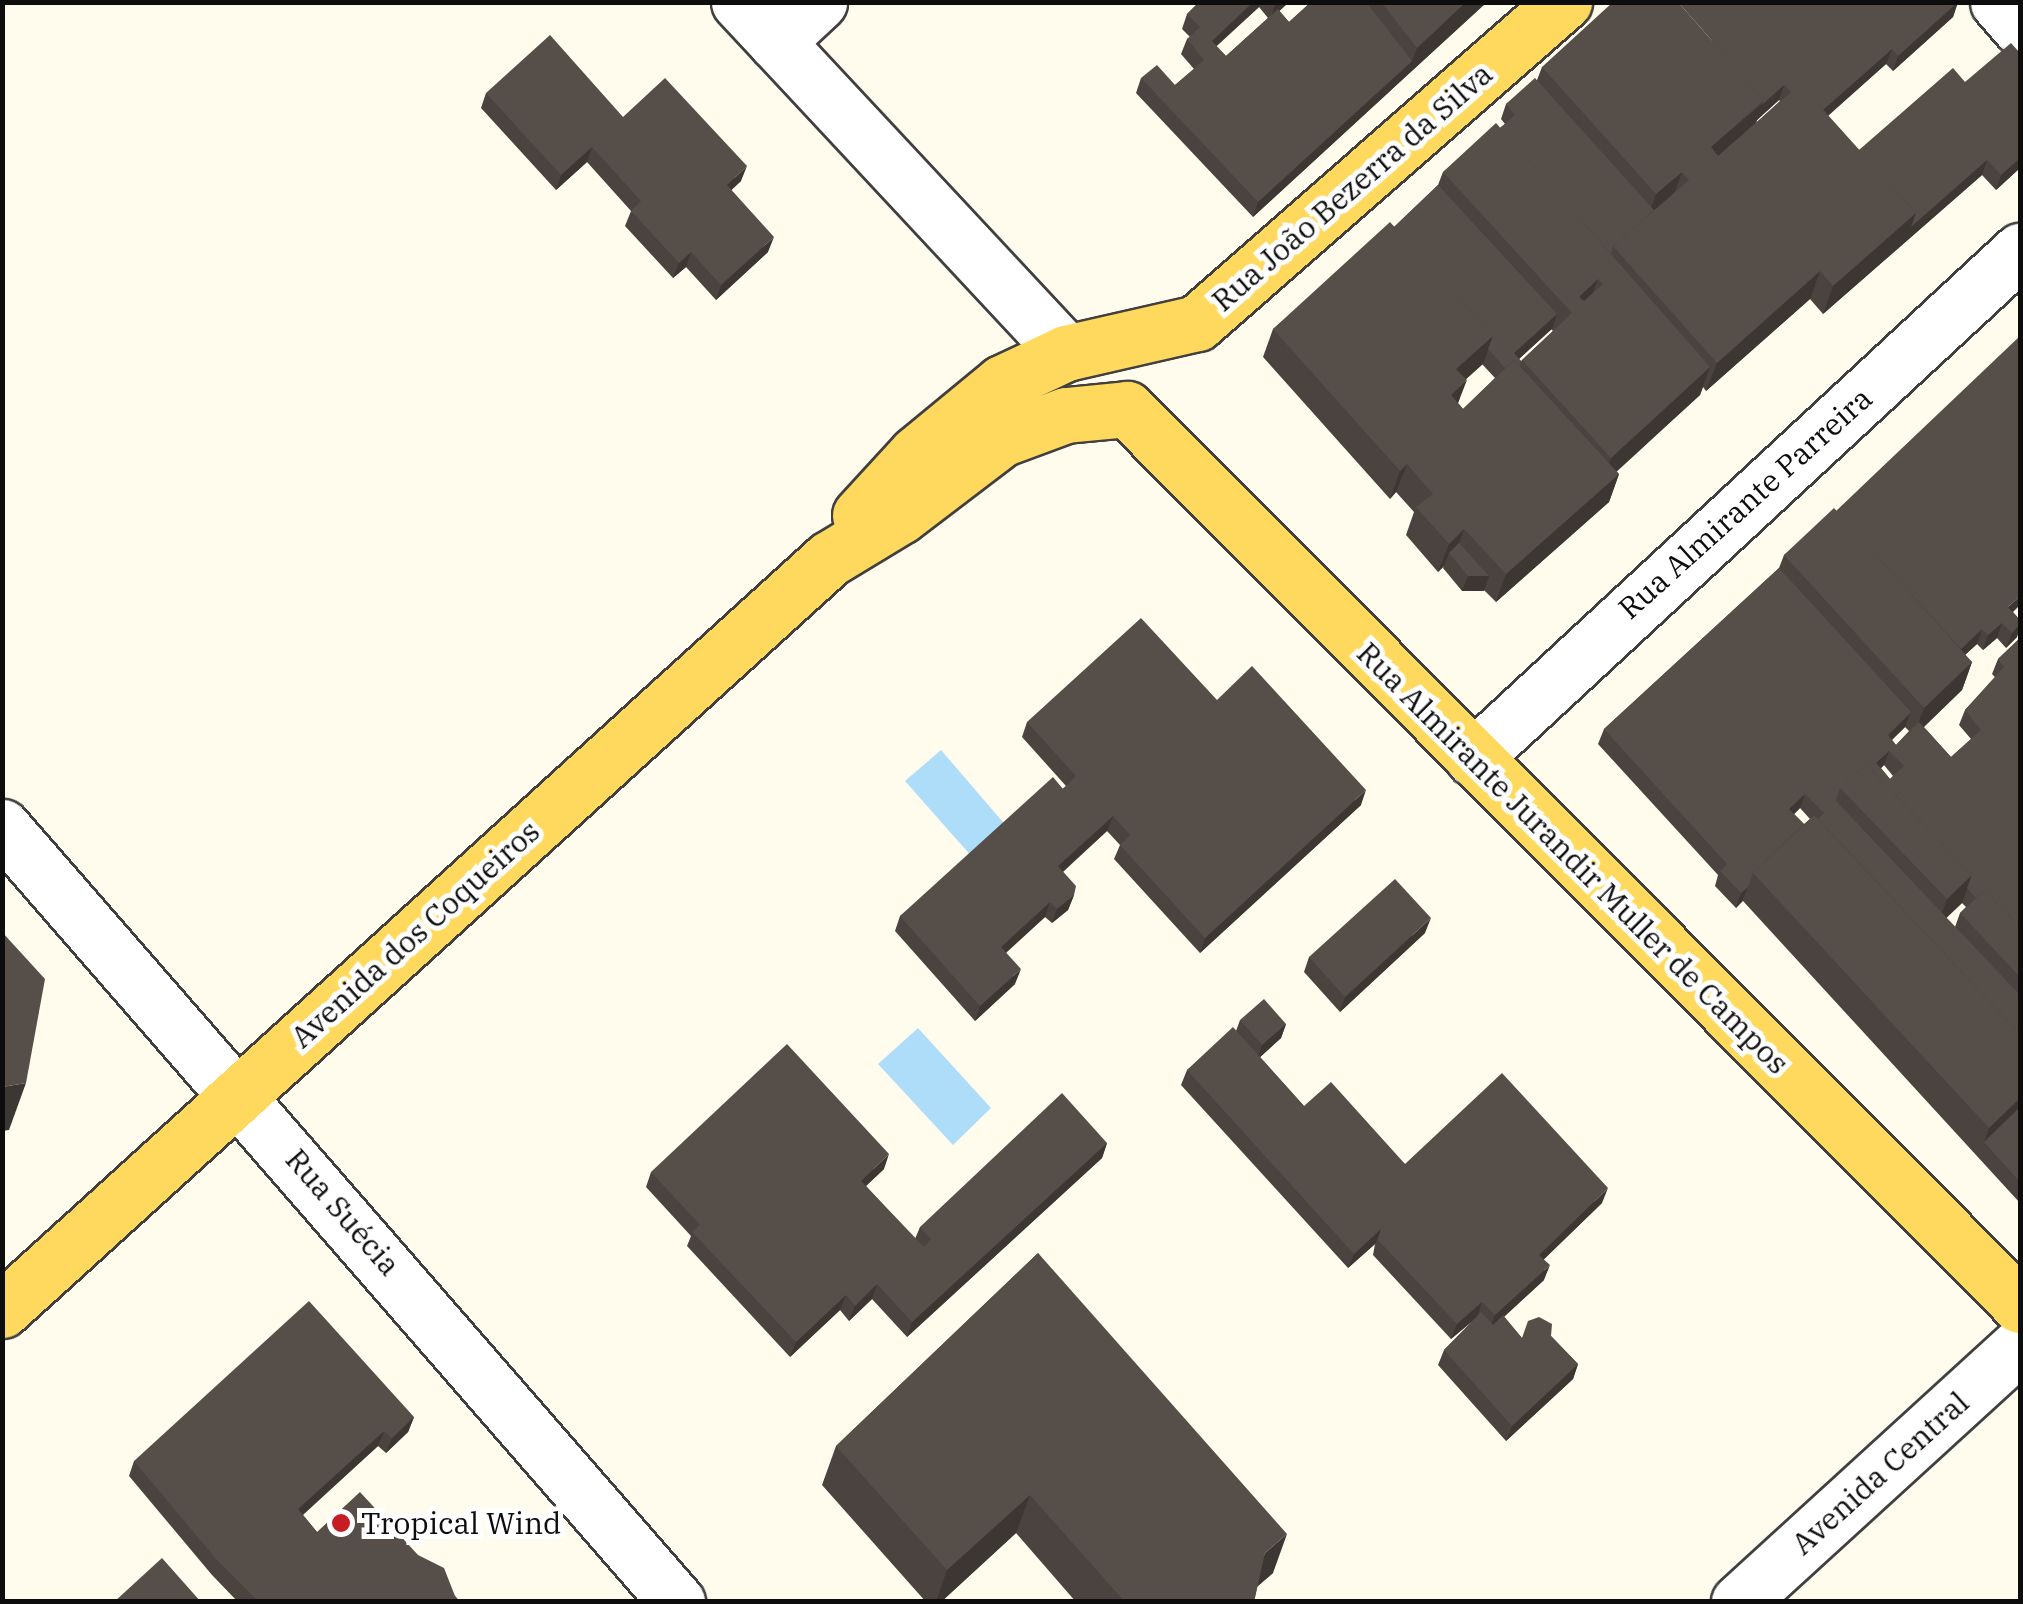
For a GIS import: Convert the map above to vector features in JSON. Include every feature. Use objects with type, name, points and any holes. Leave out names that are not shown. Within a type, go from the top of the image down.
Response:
[{"type":"main road","name":"Rua João Bezerra da Silva","points":[[829,559],[894,475],[968,406],[1066,353],[1197,322],[1564,2]]},
{"type":"main road","name":"Rua Almirante Jurandir Muller de Campos","points":[[829,559],[900,516],[1002,439],[1066,415],[1126,409],[2020,1305]]},
{"type":"main road","name":"Avenida dos Coqueiros","points":[[2,1310],[829,559]]},
{"type":"street","points":[[739,2],[1066,353]]},
{"type":"street","points":[[776,42],[819,2]]},
{"type":"street","points":[[1998,2],[2020,27]]},
{"type":"street","name":"Rua Almirante Parreira","points":[[1473,758],[2020,251]]},
{"type":"street","name":"Rua Suécia","points":[[2,827],[240,1093],[678,1602]]},
{"type":"street","name":"Avenida Central","points":[[1739,1602],[2020,1345]]},
{"type":"water","points":[[941,750],[1008,828],[973,858],[905,781]]},
{"type":"water","points":[[918,1028],[991,1108],[953,1145],[878,1064]]},
{"type":"building","points":[[1199,2],[1253,2],[1212,41],[1226,56],[1278,9],[1289,22],[1311,2],[1366,2],[1412,61],[1258,202],[1141,78],[1157,65],[1175,85],[1204,60],[1187,39],[1200,27],[1187,14]]},
{"type":"building","points":[[1381,2],[1466,2],[1417,48]]},
{"type":"building","points":[[1613,2],[1678,2],[1764,100],[1711,147],[1718,156],[1800,84],[1916,213],[1833,286],[1820,271],[1717,363],[1613,246],[1689,180],[1682,172],[1656,194],[1542,67]]},
{"type":"building","points":[[1678,2],[1958,2],[1898,56],[1892,49],[1823,110],[1800,84],[1791,92],[1784,85],[1762,105],[1764,100]]},
{"type":"building","points":[[550,35],[623,117],[665,78],[747,166],[727,185],[774,237],[721,285],[691,252],[679,263],[631,211],[641,201],[592,147],[561,175],[486,93]]},
{"type":"building","points":[[2011,43],[2020,53],[2020,158],[2001,175],[1987,160],[1911,227],[1916,213],[1859,150],[1953,68],[1965,82]]},
{"type":"building","points":[[1535,78],[1654,210],[1613,246],[1611,254],[1500,128],[1515,115],[1506,104]]},
{"type":"building","points":[[1496,123],[1710,367],[1611,458],[1522,360],[1572,313],[1443,172]],"holes":[[[1598,279],[1603,284],[1584,301],[1579,297]]]},
{"type":"building","points":[[1438,185],[1557,314],[1514,353],[1521,361],[1520,366],[1514,360],[1505,368],[1488,349],[1493,336],[1394,227]]},
{"type":"building","points":[[1390,222],[1493,336],[1456,369],[1467,380],[1451,395],[1463,409],[1514,360],[1619,474],[1506,574],[1464,529],[1449,544],[1416,507],[1433,494],[1407,464],[1400,471],[1273,329]]},
{"type":"building","points":[[2020,336],[2020,596],[2008,607],[2020,624],[2012,633],[2002,623],[1988,635],[1982,629],[1961,649],[1836,511]]},
{"type":"building","points":[[1834,508],[1972,662],[1924,708],[1784,555]]},
{"type":"building","points":[[1459,543],[1489,576],[1468,576],[1449,553]]},
{"type":"building","points":[[1779,568],[1911,712],[1888,735],[1896,745],[1919,722],[1951,757],[1981,730],[1965,710],[2004,667],[1998,659],[2020,638],[2020,927],[1985,890],[1976,898],[1967,888],[1972,875],[1866,764],[1840,788],[1836,801],[2020,995],[2020,1034],[1818,819],[1824,813],[1805,794],[1789,809],[1804,824],[1753,873],[1741,893],[1720,871],[1727,864],[1604,729]],"holes":[[[1889,751],[1904,766],[1890,779],[1876,763]]]},
{"type":"building","points":[[1141,618],[1217,700],[1252,666],[1366,790],[1205,938],[1120,845],[1130,835],[1113,816],[1058,866],[1076,886],[1074,895],[1057,909],[1050,902],[1001,947],[1021,969],[980,1006],[900,916],[1053,777],[1063,789],[1076,776],[1027,722]]},
{"type":"building","points":[[1866,764],[1972,875],[1947,899],[1840,788]]},
{"type":"building","points":[[1814,815],[2020,1034],[2020,1098],[1989,1128],[1753,873]]},
{"type":"building","points":[[1395,879],[1431,918],[1345,997],[1309,957]]},
{"type":"building","points":[[1985,890],[2020,927],[2020,977],[1960,913]]},
{"type":"building","points":[[2,932],[45,979],[26,1083],[2,1087]]},
{"type":"building","points":[[1264,999],[1286,1024],[1262,1045],[1240,1020]]},
{"type":"building","points":[[1233,1027],[1304,1106],[1331,1082],[1405,1164],[1502,1073],[1608,1188],[1539,1255],[1550,1265],[1495,1315],[1482,1302],[1457,1324],[1378,1240],[1381,1229],[1354,1254],[1187,1070]]},
{"type":"building","points":[[787,1044],[889,1154],[861,1181],[924,1247],[931,1239],[920,1227],[1062,1093],[1107,1143],[912,1322],[877,1284],[855,1306],[846,1295],[796,1342],[692,1232],[700,1225],[651,1172]]},
{"type":"building","points":[[2020,1107],[2020,1182],[1984,1142]]},
{"type":"building","points":[[1038,1253],[1287,1534],[1265,1553],[1254,1602],[1125,1602],[1030,1495],[947,1570],[836,1446]]},
{"type":"building","points":[[309,1301],[414,1417],[392,1438],[384,1431],[298,1509],[317,1532],[360,1492],[418,1555],[444,1568],[460,1602],[259,1602],[217,1560],[134,1461]]},
{"type":"building","points":[[1481,1312],[1493,1325],[1503,1315],[1522,1338],[1528,1321],[1539,1317],[1552,1324],[1551,1336],[1578,1364],[1512,1426],[1444,1350]]},
{"type":"building","points":[[162,1558],[201,1602],[114,1602]]},
{"type":"place","name":"Tropical Wind","points":[[341,1523]]}]
